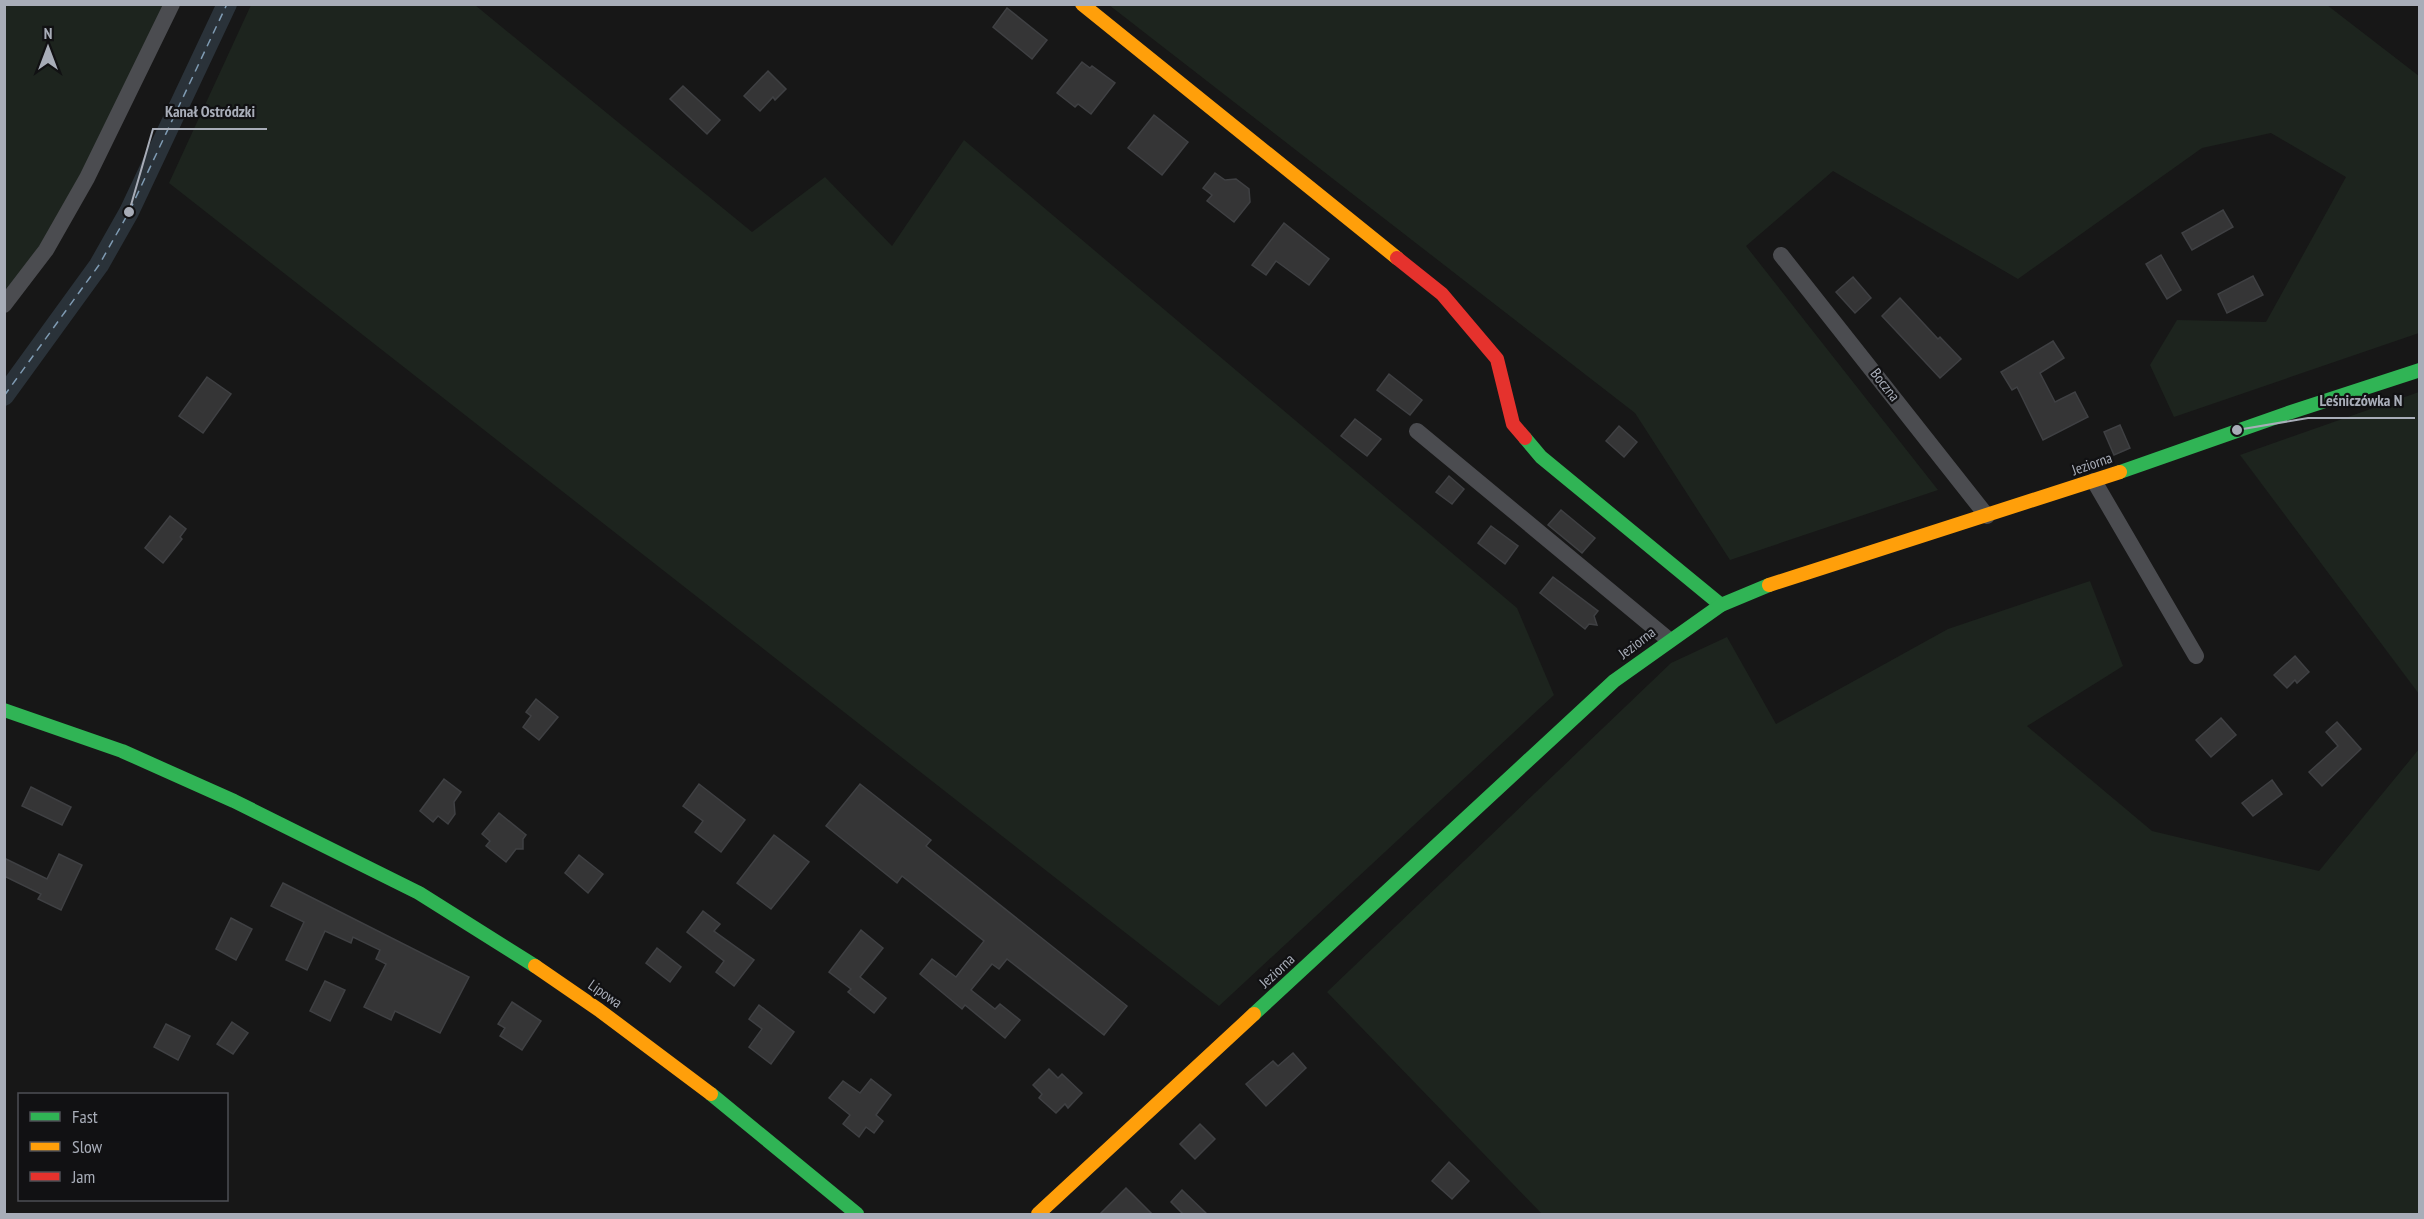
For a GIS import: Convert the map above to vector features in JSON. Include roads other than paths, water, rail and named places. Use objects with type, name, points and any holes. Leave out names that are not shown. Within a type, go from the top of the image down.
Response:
[{"type":"street","points":[[4,305],[46,250],[87,178],[172,4]]},
{"type":"street","points":[[1082,4],[1442,294],[1497,359],[1513,424],[1541,457],[1721,605]]},
{"type":"street","name":"Boczna","points":[[1781,255],[1987,516]]},
{"type":"street","name":"Jeziorna","points":[[1038,1215],[1614,681],[1668,640],[1721,605],[1781,580],[2094,481],[2420,370]]},
{"type":"street","points":[[1417,431],[1668,640]]},
{"type":"street","points":[[2094,481],[2196,656]]},
{"type":"street","name":"Lipowa","points":[[4,710],[138,756],[221,793],[431,900],[532,962],[621,1024],[700,1085],[857,1215]]},
{"type":"waterway","points":[[4,396],[99,265],[129,212],[227,4]]},
{"type":"place","name":"Kanał Ostródzki","points":[[129,212]]},
{"type":"place","name":"Leśniczówka N","points":[[2237,430]]}]
